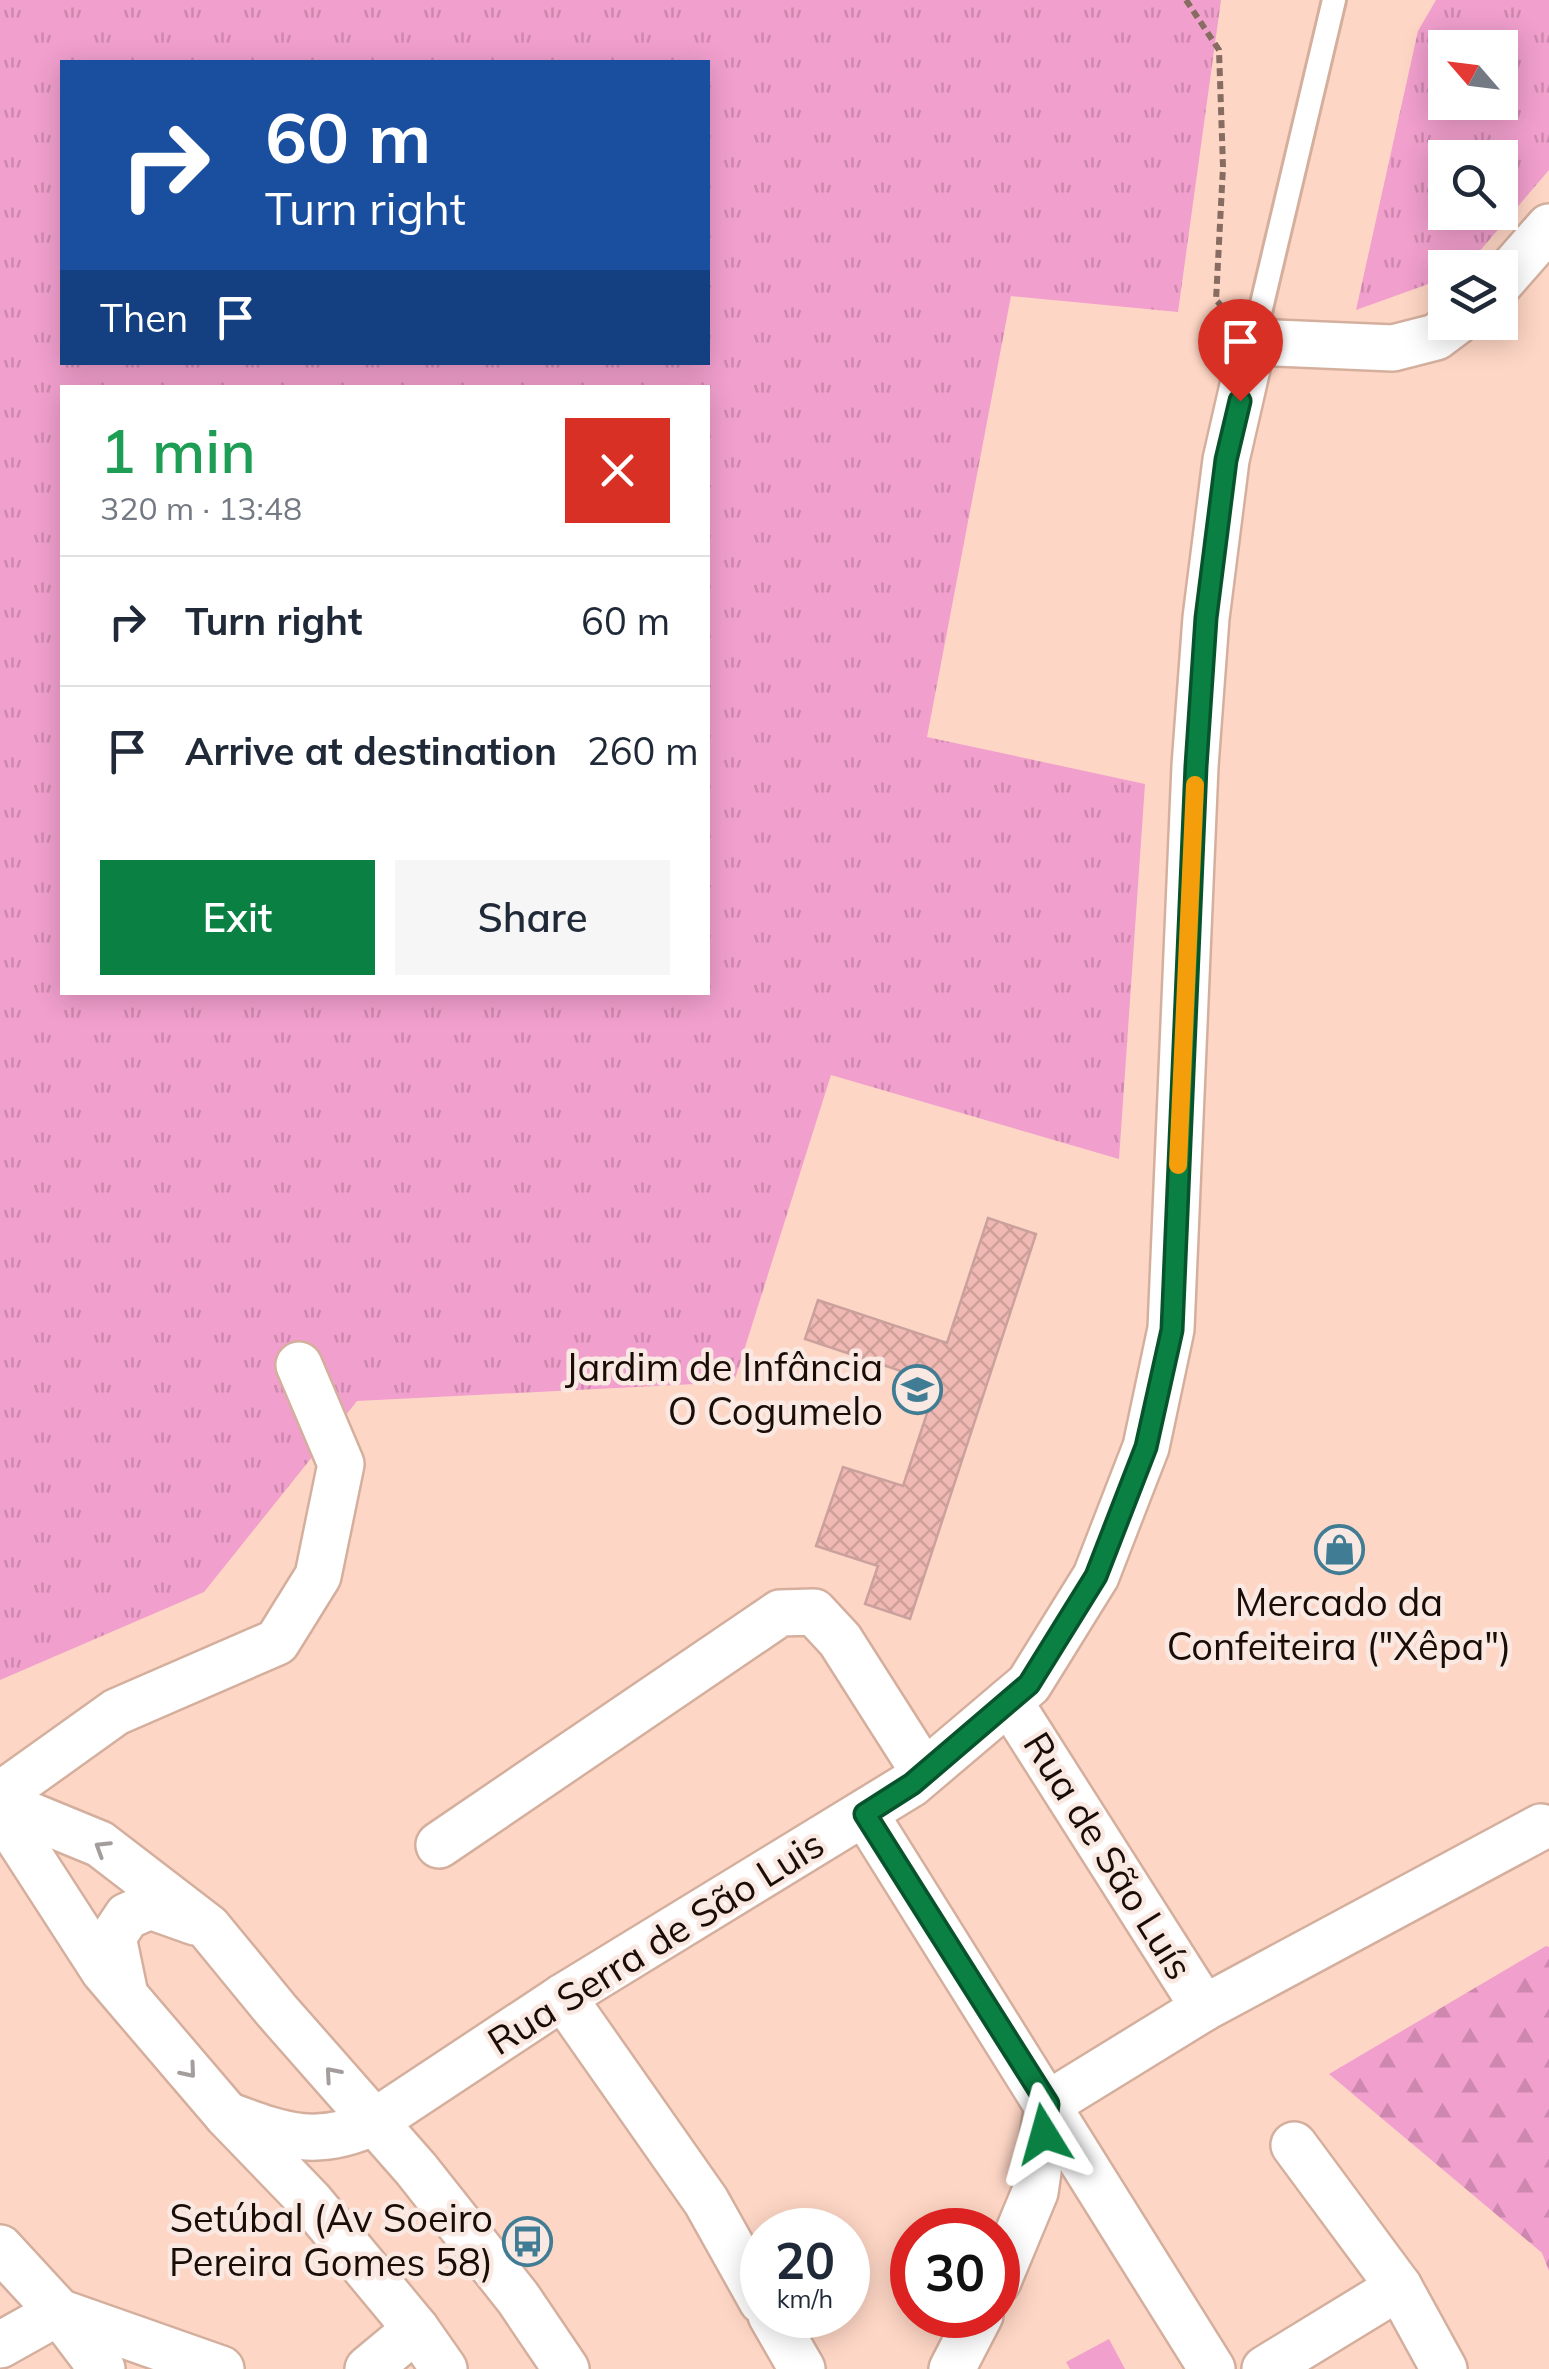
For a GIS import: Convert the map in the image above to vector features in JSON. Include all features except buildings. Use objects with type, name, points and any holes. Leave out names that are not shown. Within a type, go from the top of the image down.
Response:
[{"type":"street","points":[[1518,262],[1549,227]]},
{"type":"street","points":[[1253,342],[1393,348],[1428,338]]},
{"type":"street","name":"Rua Serra de São Luis","points":[[227,2116],[281,2135],[320,2137],[348,2134],[374,2122],[563,1997],[912,1784],[1029,1684],[1096,1576],[1146,1447],[1172,1330],[1206,618],[1226,460],[1253,342]]},
{"type":"street","points":[[300,1365],[341,1464],[318,1576],[277,1642],[116,1712],[0,1799],[100,1844],[208,1927],[276,2011],[416,2169],[518,2298],[566,2369]]},
{"type":"street","points":[[439,1845],[780,1613],[814,1612],[840,1640],[924,1772]]},
{"type":"street","name":"Rua de São Luís","points":[[1009,1701],[1204,2008],[1048,2104]]},
{"type":"street","points":[[0,1810],[104,1971],[227,2116],[310,2202],[416,2329],[444,2369]]},
{"type":"street","points":[[865,1814],[1212,2369]]},
{"type":"street","points":[[1204,2008],[1541,1827]]},
{"type":"street","points":[[126,1996],[114,1937],[128,1916],[150,1906],[208,1927]]},
{"type":"street","points":[[563,1997],[706,2201],[740,2261]]},
{"type":"street","points":[[1020,2228],[1035,2192],[1048,2104]]},
{"type":"street","points":[[1294,2145],[1399,2287],[1444,2369]]},
{"type":"street","points":[[0,2248],[59,2312],[102,2369]]},
{"type":"street","points":[[1265,2369],[1399,2287]]},
{"type":"street","points":[[0,2345],[59,2312],[221,2369]]},
{"type":"street","points":[[368,2369],[416,2329]]},
{"type":"street","points":[[784,2338],[802,2369]]},
{"type":"street","points":[[952,2369],[968,2338]]},
{"type":"lane","points":[[1253,342],[1334,0]]},
{"type":"path","points":[[1186,0],[1219,50],[1222,167],[1216,300],[1253,342]]},
{"type":"green space","points":[[0,0],[1221,0],[1178,312],[1011,296],[927,737],[1145,784],[1119,1159],[831,1075],[734,1382],[357,1401],[204,1592],[0,1680]]},
{"type":"green space","points":[[1436,0],[1549,0],[1549,170],[1518,206],[1518,140],[1428,140],[1428,230],[1498,230],[1481,250],[1428,250],[1428,284],[1356,310],[1418,31]]},
{"type":"green space","points":[[1546,1946],[1549,2271],[1542,2253],[1329,2074]]},
{"type":"green space","points":[[1109,2339],[1125,2369],[1070,2369],[1066,2362]]},
{"type":"slow traffic","points":[[1178,1165],[1195,785]]},
{"type":"place","name":"Jardim de Infância O Cogumelo","points":[[918,1390]]},
{"type":"place","name":"Mercado da Confeiteira (\"Xêpa\")","points":[[1339,1549]]},
{"type":"place","name":"Setúbal (Av Soeiro Pereira Gomes 58)","points":[[528,2241]]},
{"type":"route","points":[[1044,2134],[1048,2104],[865,1814],[912,1784],[1029,1684],[1096,1576],[1146,1447],[1172,1330],[1206,618],[1226,460],[1240,401]]}]
